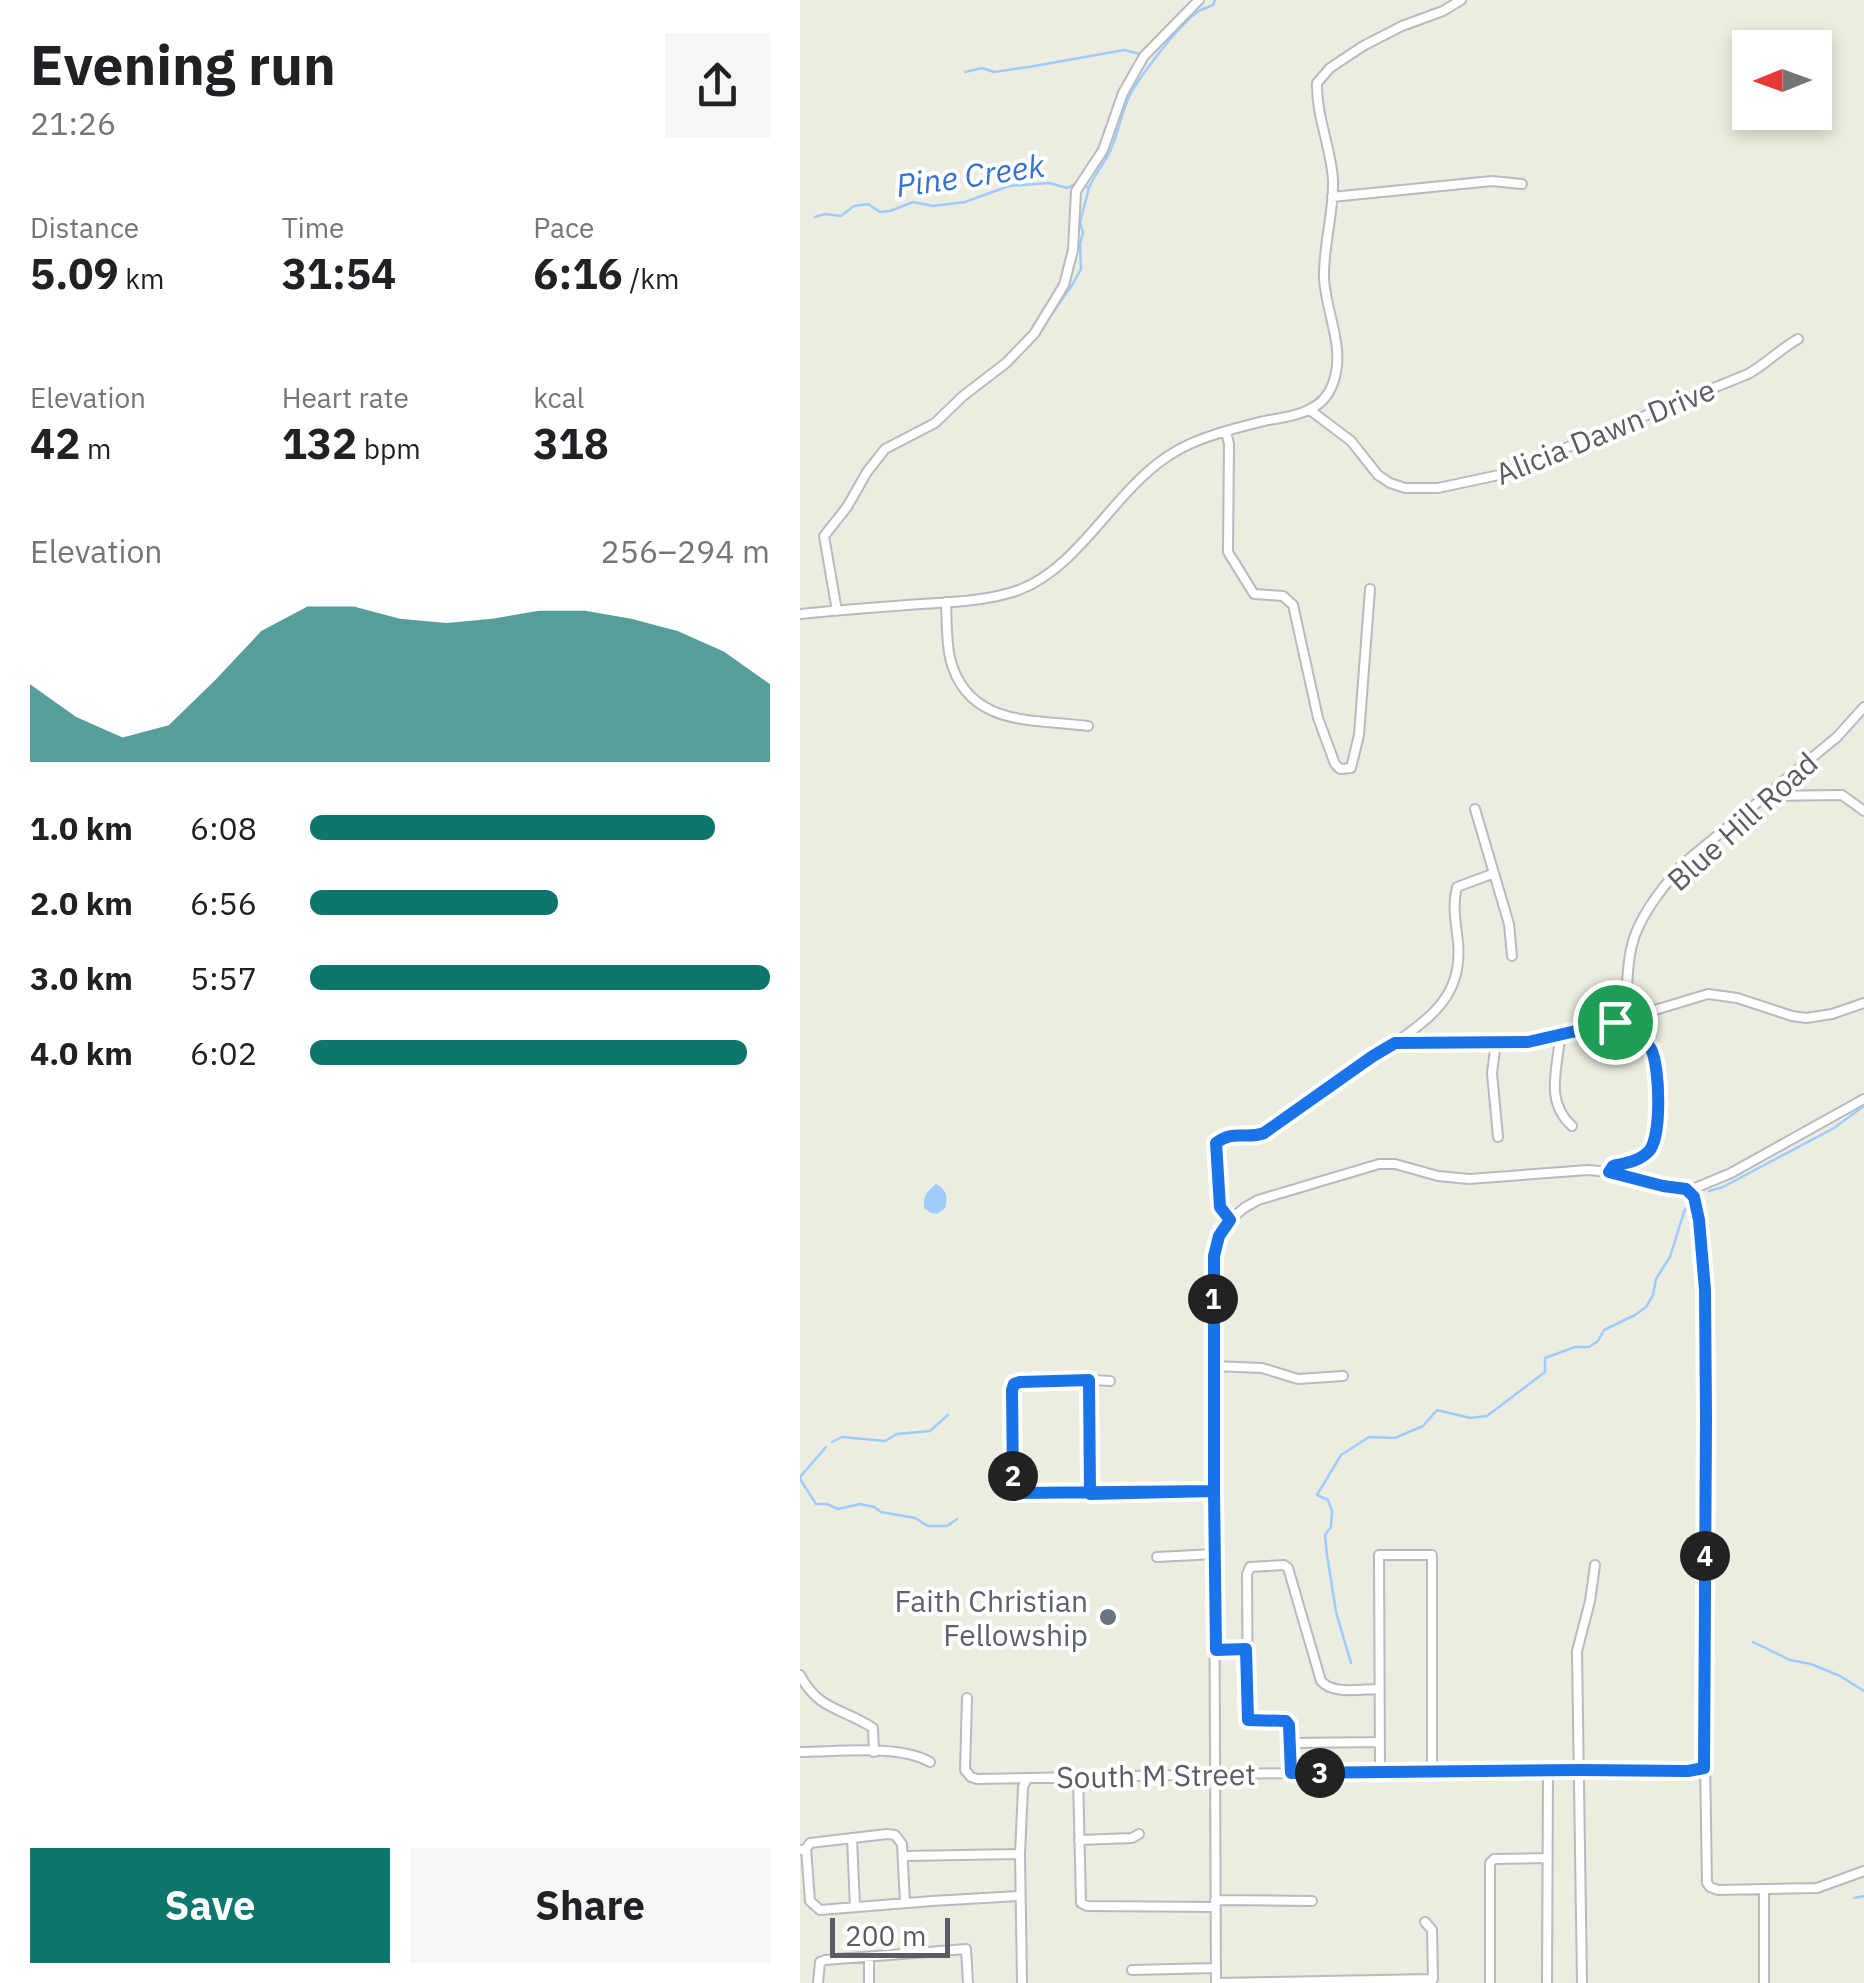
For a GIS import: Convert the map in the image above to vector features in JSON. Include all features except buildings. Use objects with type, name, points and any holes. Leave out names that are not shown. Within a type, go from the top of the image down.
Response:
[{"type":"street","points":[[837,611],[824,536],[848,507],[866,472],[885,449],[935,424],[1034,334],[1064,286],[1072,250],[1076,190],[1103,150],[1124,93],[1144,56],[1198,0]]},
{"type":"street","points":[[800,614],[998,596],[1040,580],[1058,568],[1124,496],[1178,450],[1226,432],[1310,410],[1321,402],[1337,372],[1337,346],[1324,278],[1332,162],[1316,95],[1317,83],[1320,76],[1363,46],[1461,0]]},
{"type":"street","points":[[1332,197],[1492,181],[1522,184]]},
{"type":"street","name":"Alicia Dawn Drive","points":[[1310,410],[1352,441],[1378,475],[1390,483],[1405,488],[1438,488],[1499,475],[1734,380],[1760,367],[1798,339]]},
{"type":"street","points":[[1226,432],[1230,558],[1254,594],[1283,596],[1293,605],[1318,718],[1334,764],[1340,769],[1351,768],[1359,735],[1370,588]]},
{"type":"street","points":[[946,602],[953,667],[963,686],[979,703],[1014,719],[1088,726]]},
{"type":"street","name":"Blue Hill Road","points":[[1626,1018],[1631,949],[1652,904],[1684,863],[1837,736],[1864,707]]},
{"type":"street","points":[[1766,796],[1842,795],[1864,810]]},
{"type":"street","points":[[1475,809],[1509,924],[1512,956]]},
{"type":"street","points":[[1230,1220],[1220,1207],[1216,1143],[1226,1135],[1264,1133],[1424,1023],[1443,1005],[1459,953],[1454,909],[1457,887],[1492,874]]},
{"type":"street","points":[[1395,1043],[1528,1042],[1615,1022],[1708,994],[1737,998],[1806,1018],[1864,1003]]},
{"type":"street","points":[[1609,1172],[1613,1166],[1648,1153],[1657,1130],[1656,1077],[1650,1048],[1645,1042],[1627,1038],[1615,1022]]},
{"type":"street","points":[[1560,1036],[1554,1096],[1557,1108],[1572,1126]]},
{"type":"street","points":[[1496,1042],[1492,1074],[1498,1137]]},
{"type":"street","points":[[1425,1922],[1432,1930],[1433,1978],[1217,1983],[1213,1366],[1214,1256],[1219,1236],[1230,1220],[1258,1200],[1379,1164],[1469,1179],[1571,1170],[1609,1172],[1686,1189],[1732,1173],[1864,1098]]},
{"type":"street","points":[[1686,1189],[1696,1204],[1705,1290],[1706,1876],[1710,1887],[1718,1890],[1817,1888],[1864,1871]]},
{"type":"street","points":[[1213,1366],[1262,1368],[1298,1379],[1343,1376]]},
{"type":"street","points":[[1089,1380],[1090,1494]]},
{"type":"street","points":[[1110,1381],[1014,1384],[1016,1493],[1214,1491]]},
{"type":"street","points":[[1158,1557],[1215,1554]]},
{"type":"street","points":[[1380,1773],[1379,1555],[1432,1555],[1432,1772]]},
{"type":"street","points":[[1582,1983],[1576,1651],[1595,1565]]},
{"type":"street","points":[[1291,1773],[1286,1721],[1248,1720],[1247,1571],[1253,1566],[1288,1568],[1325,1687],[1379,1689]]},
{"type":"street","points":[[1216,1650],[1246,1649]]},
{"type":"street","points":[[800,1675],[803,1688],[820,1702],[873,1728],[874,1752]]},
{"type":"street","name":"South M Street","points":[[966,1698],[964,1765],[967,1774],[977,1780],[1704,1768]]},
{"type":"street","points":[[1291,1743],[1380,1742]]},
{"type":"street","points":[[800,1752],[874,1752],[920,1756],[930,1762]]},
{"type":"street","points":[[1547,1983],[1548,1772]]},
{"type":"street","points":[[1078,1777],[1080,1903],[1087,1906],[1312,1900]]},
{"type":"street","points":[[1022,1983],[1020,1854],[1023,1787],[1027,1779]]},
{"type":"street","points":[[1078,1840],[1132,1838],[1139,1834]]},
{"type":"street","points":[[905,1903],[904,1856],[895,1835],[810,1843],[803,1850],[810,1900],[820,1910],[1020,1896]]},
{"type":"street","points":[[852,1838],[855,1907]]},
{"type":"street","points":[[904,1856],[1020,1854]]},
{"type":"street","points":[[1490,1983],[1490,1864],[1494,1860],[1546,1858]]},
{"type":"street","points":[[1764,1889],[1764,1983]]},
{"type":"street","points":[[818,1983],[820,1962],[966,1950],[968,1983]]},
{"type":"street","points":[[869,1957],[870,1983]]},
{"type":"street","points":[[1132,1970],[1216,1968]]},
{"type":"water","points":[[936,1184],[946,1197],[945,1208],[937,1214],[924,1208],[926,1194]]},
{"type":"waterway","name":"Pine Creek","points":[[1084,186],[1089,188],[1110,152],[1127,101],[1142,75],[1182,26],[1215,0]]},
{"type":"waterway","points":[[965,72],[982,68],[994,72],[1124,50],[1140,54]]},
{"type":"waterway","name":"Pine Creek","points":[[815,217],[841,216],[854,206],[868,204],[880,212],[913,202],[933,206],[965,202],[1009,186],[1049,183],[1067,188],[1075,184]]},
{"type":"waterway","points":[[1040,331],[1081,269],[1080,222],[1089,188]]},
{"type":"waterway","points":[[1709,1191],[1834,1128],[1864,1106]]},
{"type":"waterway","points":[[1351,1663],[1336,1612],[1327,1555],[1325,1535],[1331,1527],[1332,1511],[1328,1500],[1317,1495],[1341,1455],[1369,1437],[1395,1438],[1423,1426],[1437,1410],[1470,1418],[1487,1416],[1545,1372],[1545,1358],[1575,1347],[1589,1347],[1604,1330],[1635,1315],[1653,1295],[1656,1279],[1670,1257],[1690,1202]]},
{"type":"waterway","points":[[832,1442],[842,1437],[885,1441],[897,1434],[930,1431],[948,1415]]},
{"type":"waterway","points":[[800,1477],[826,1447]]},
{"type":"waterway","points":[[800,1479],[816,1504],[838,1509],[860,1504],[915,1518],[928,1526],[947,1526],[957,1519]]},
{"type":"waterway","points":[[1753,1642],[1790,1660],[1840,1676],[1864,1691]]},
{"type":"waterway","points":[[1854,1898],[1864,1896]]},
{"type":"place","name":"Faith Christian Fellowship","points":[[1108,1617]]},
{"type":"route","points":[[1615,1022],[1528,1042],[1395,1043],[1264,1133],[1226,1135],[1216,1143],[1217,1195],[1230,1220],[1219,1236],[1214,1256],[1214,1491],[1090,1494],[1089,1380],[1014,1384],[1016,1493],[1090,1494],[1214,1491],[1216,1650],[1246,1649],[1248,1720],[1286,1721],[1291,1773],[1704,1768],[1706,1418],[1702,1244],[1696,1204],[1686,1189],[1609,1172],[1613,1166],[1648,1153],[1657,1130],[1653,1055],[1645,1042],[1627,1038],[1615,1022]]}]
